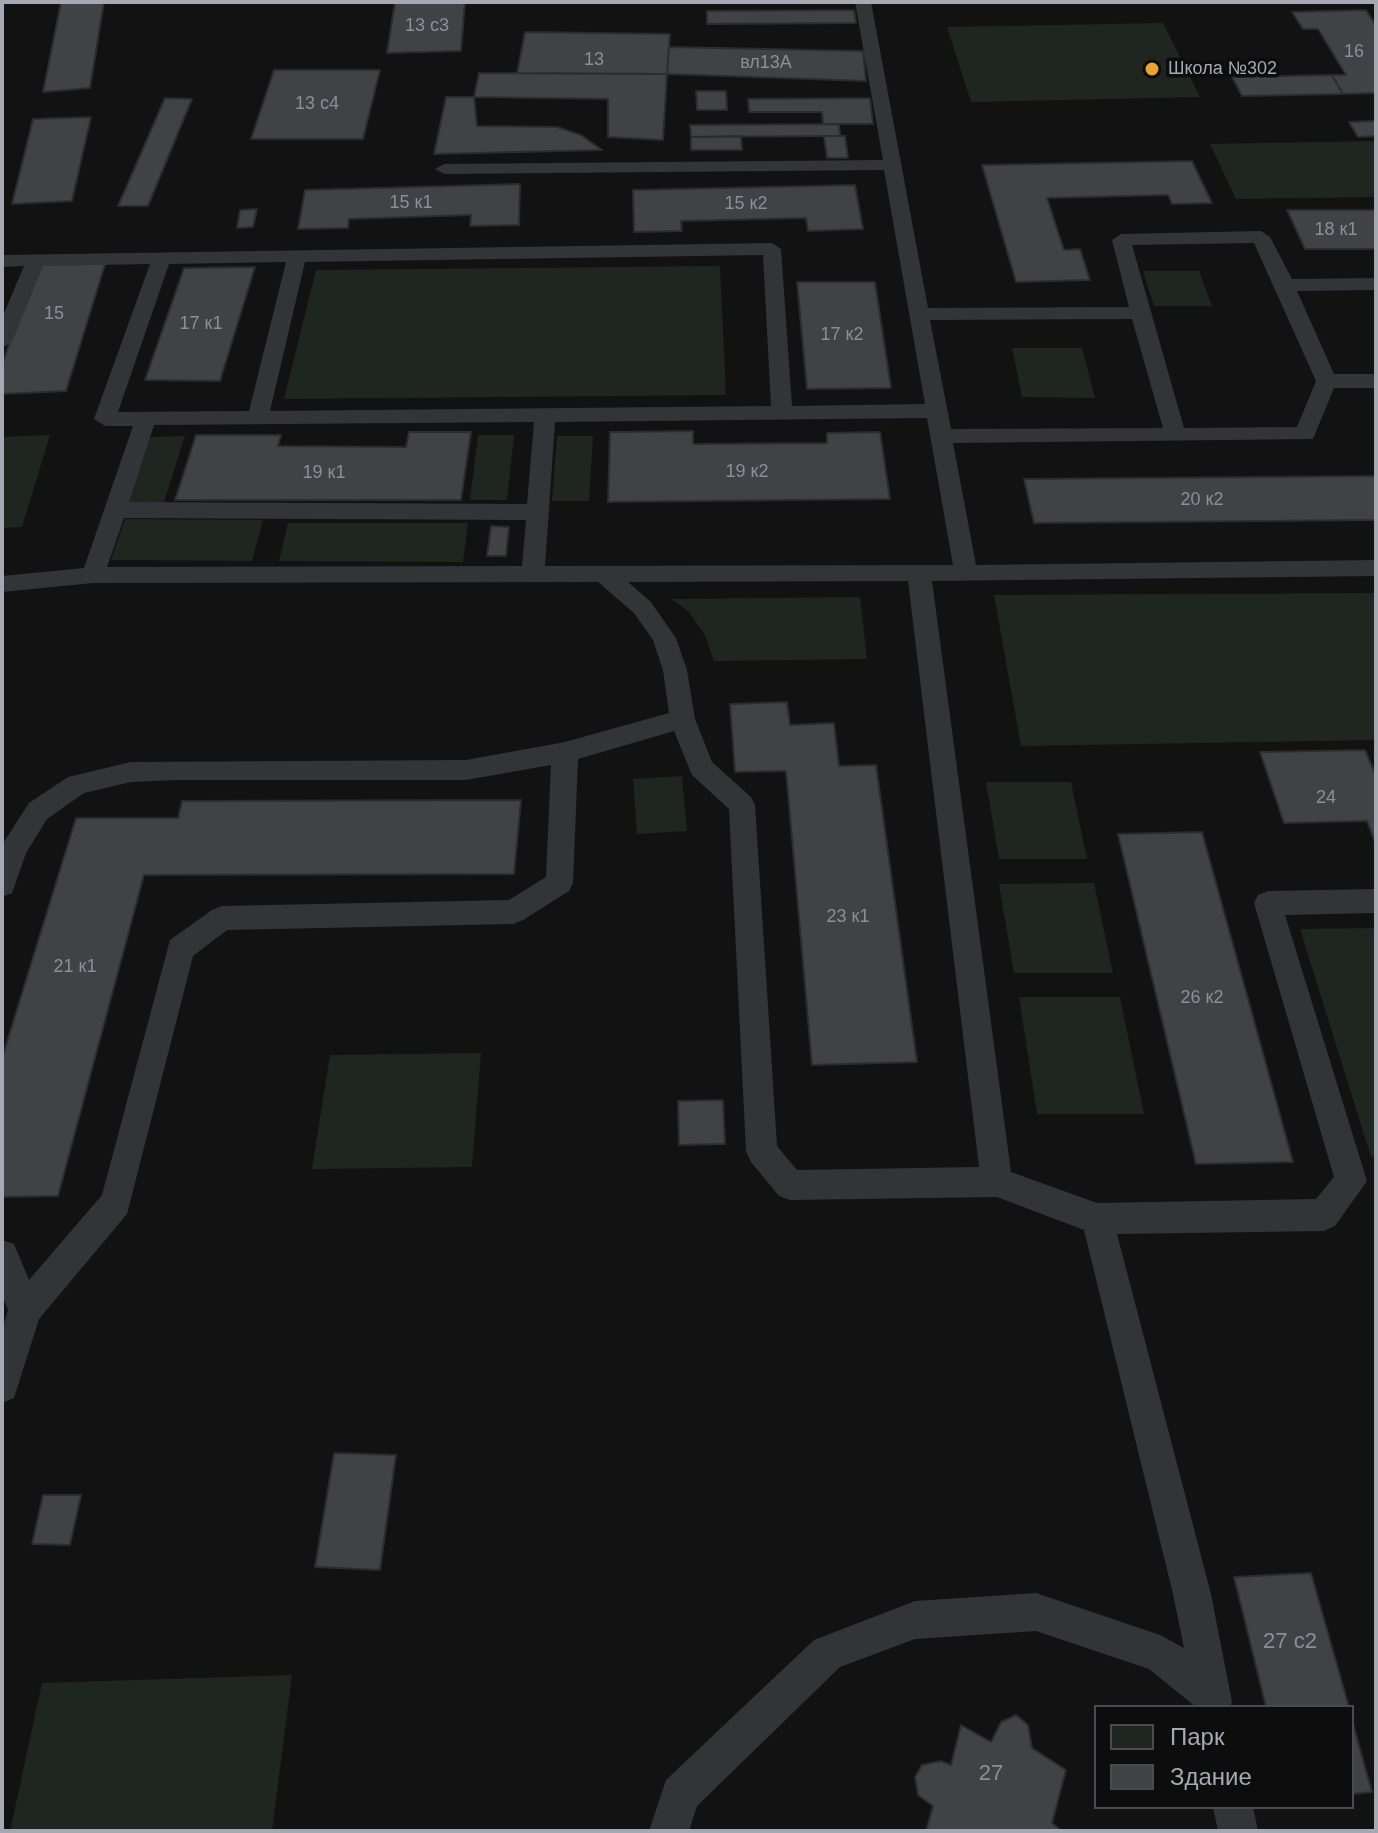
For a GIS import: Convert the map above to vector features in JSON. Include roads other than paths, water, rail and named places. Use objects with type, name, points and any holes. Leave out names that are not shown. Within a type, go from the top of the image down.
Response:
[{"type":"lane","points":[[863,2],[966,573]]},
{"type":"lane","points":[[444,169],[892,165]]},
{"type":"lane","points":[[940,436],[1176,435],[1305,434],[1326,381],[1261,237],[1121,240],[1176,435]]},
{"type":"lane","points":[[2,261],[772,249],[782,413]]},
{"type":"lane","points":[[258,417],[297,255]]},
{"type":"lane","points":[[162,257],[105,419],[936,411]]},
{"type":"lane","points":[[2,342],[35,262]]},
{"type":"lane","points":[[1285,285],[1376,284]]},
{"type":"lane","points":[[918,314],[1140,313]]},
{"type":"lane","points":[[1326,381],[1376,381]]},
{"type":"lane","points":[[533,575],[545,415]]},
{"type":"lane","points":[[93,575],[146,418]]},
{"type":"lane","points":[[115,510],[538,512]]},
{"type":"lane","points":[[2,584],[93,575],[966,573],[1376,568]]},
{"type":"lane","points":[[602,573],[642,607],[664,638],[675,670],[682,719],[701,768],[742,805],[762,1151],[790,1185],[997,1182],[1097,1219],[1324,1215],[1363,1181],[1268,903],[1376,901]]},
{"type":"lane","points":[[919,573],[997,1182]]},
{"type":"lane","points":[[2,885],[13,850],[38,811],[77,784],[131,772],[178,770],[466,770],[565,752],[682,719]]},
{"type":"lane","points":[[2,1386],[25,1310],[116,1203],[180,949],[222,918],[513,912],[559,883],[565,752]]},
{"type":"lane","points":[[1097,1219],[1192,1594],[1212,1701]]},
{"type":"lane","points":[[2,1256],[25,1310]]},
{"type":"lane","points":[[669,1831],[680,1794],[827,1653],[915,1620],[1036,1612],[1160,1654],[1212,1701]]},
{"type":"lane","points":[[1233,1809],[1238,1831]]},
{"type":"place","name":"Школа №302","points":[[1152,69]]}]
